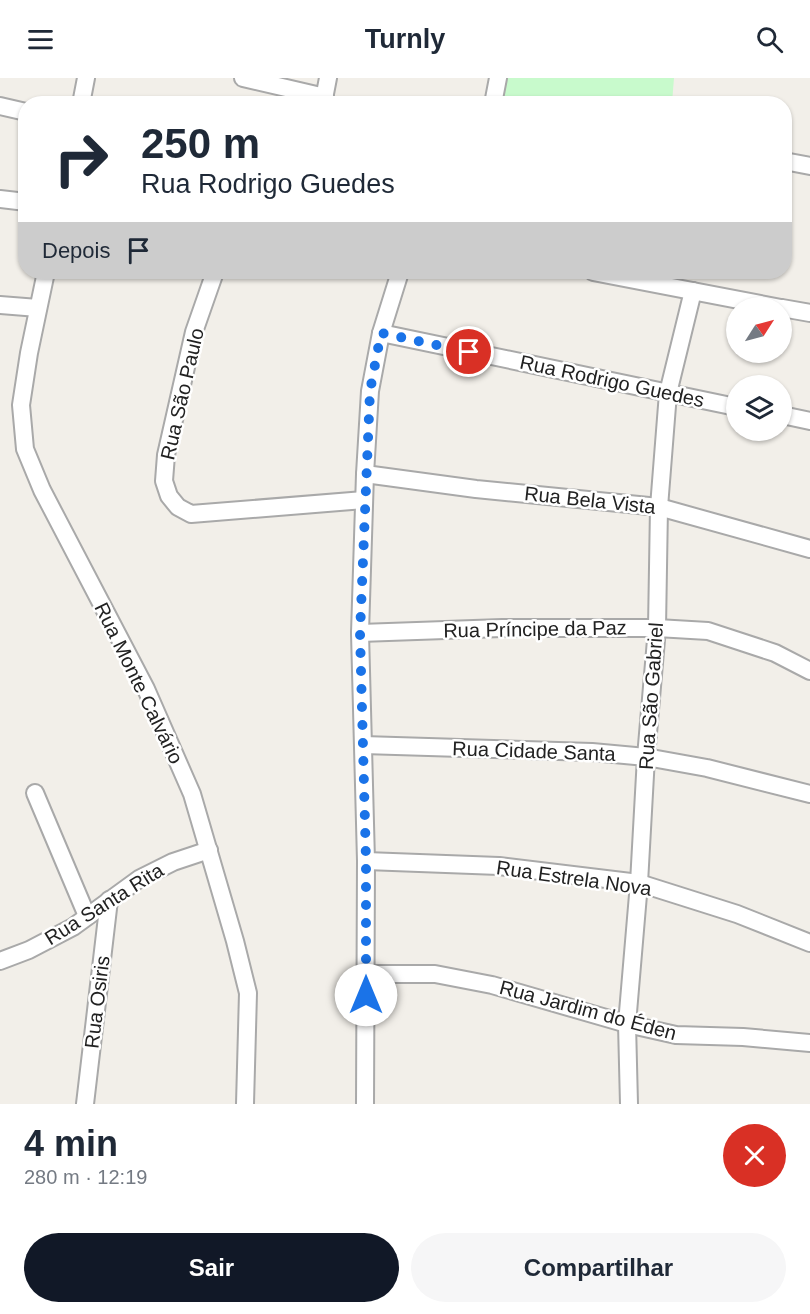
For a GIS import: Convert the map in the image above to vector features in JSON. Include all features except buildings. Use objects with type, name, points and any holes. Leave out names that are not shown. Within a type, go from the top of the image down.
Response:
[{"type":"street","points":[[83,96],[86,78]]},
{"type":"street","points":[[243,78],[309,96]]},
{"type":"street","points":[[325,96],[328,78]]},
{"type":"street","points":[[495,96],[498,78]]},
{"type":"street","points":[[0,106],[18,110]]},
{"type":"street","points":[[792,163],[810,166]]},
{"type":"street","points":[[0,199],[18,201]]},
{"type":"street","name":"Rua Monte Calvário","points":[[44,279],[21,405],[25,449],[42,490],[146,689],[192,794],[248,993],[245,1104]]},
{"type":"street","name":"Rua São Paulo","points":[[213,279],[194,332],[166,455],[164,481],[169,496],[178,507],[191,514],[364,500]]},
{"type":"street","points":[[365,1104],[366,861],[360,633],[365,474],[370,391],[381,333],[397,279]]},
{"type":"street","points":[[630,279],[726,297]]},
{"type":"street","name":"Rua São Gabriel","points":[[629,1104],[627,1024],[657,628],[658,507],[668,393],[693,291]]},
{"type":"street","points":[[0,305],[38,308]]},
{"type":"street","points":[[792,310],[810,313]]},
{"type":"street","name":"Rua Rodrigo Guedes","points":[[381,333],[726,405]]},
{"type":"street","points":[[792,418],[810,421]]},
{"type":"street","name":"Rua Bela Vista","points":[[365,474],[476,489],[658,507],[810,549]]},
{"type":"street","name":"Rua Príncipe da Paz","points":[[360,633],[502,628],[657,628],[708,631],[775,653],[810,671]]},
{"type":"street","name":"Rua Cidade Santa","points":[[363,745],[592,752],[646,757],[707,768],[810,794]]},
{"type":"street","points":[[35,794],[87,916]]},
{"type":"street","name":"Rua Santa Rita","points":[[0,961],[73,927],[139,879],[173,862],[209,850]]},
{"type":"street","name":"Rua Estrela Nova","points":[[366,861],[499,866],[639,883],[737,914],[810,943]]},
{"type":"street","name":"Rua Osiris","points":[[85,1104],[108,900]]},
{"type":"street","name":"Rua Jardim do Éden","points":[[366,974],[435,974],[492,985],[627,1024],[676,1035],[743,1037],[810,1043]]},
{"type":"green space","points":[[507,78],[674,78],[673,96],[504,96]]},
{"type":"route","points":[[366,995],[366,861],[360,633],[370,391],[381,333],[469,352]]}]
